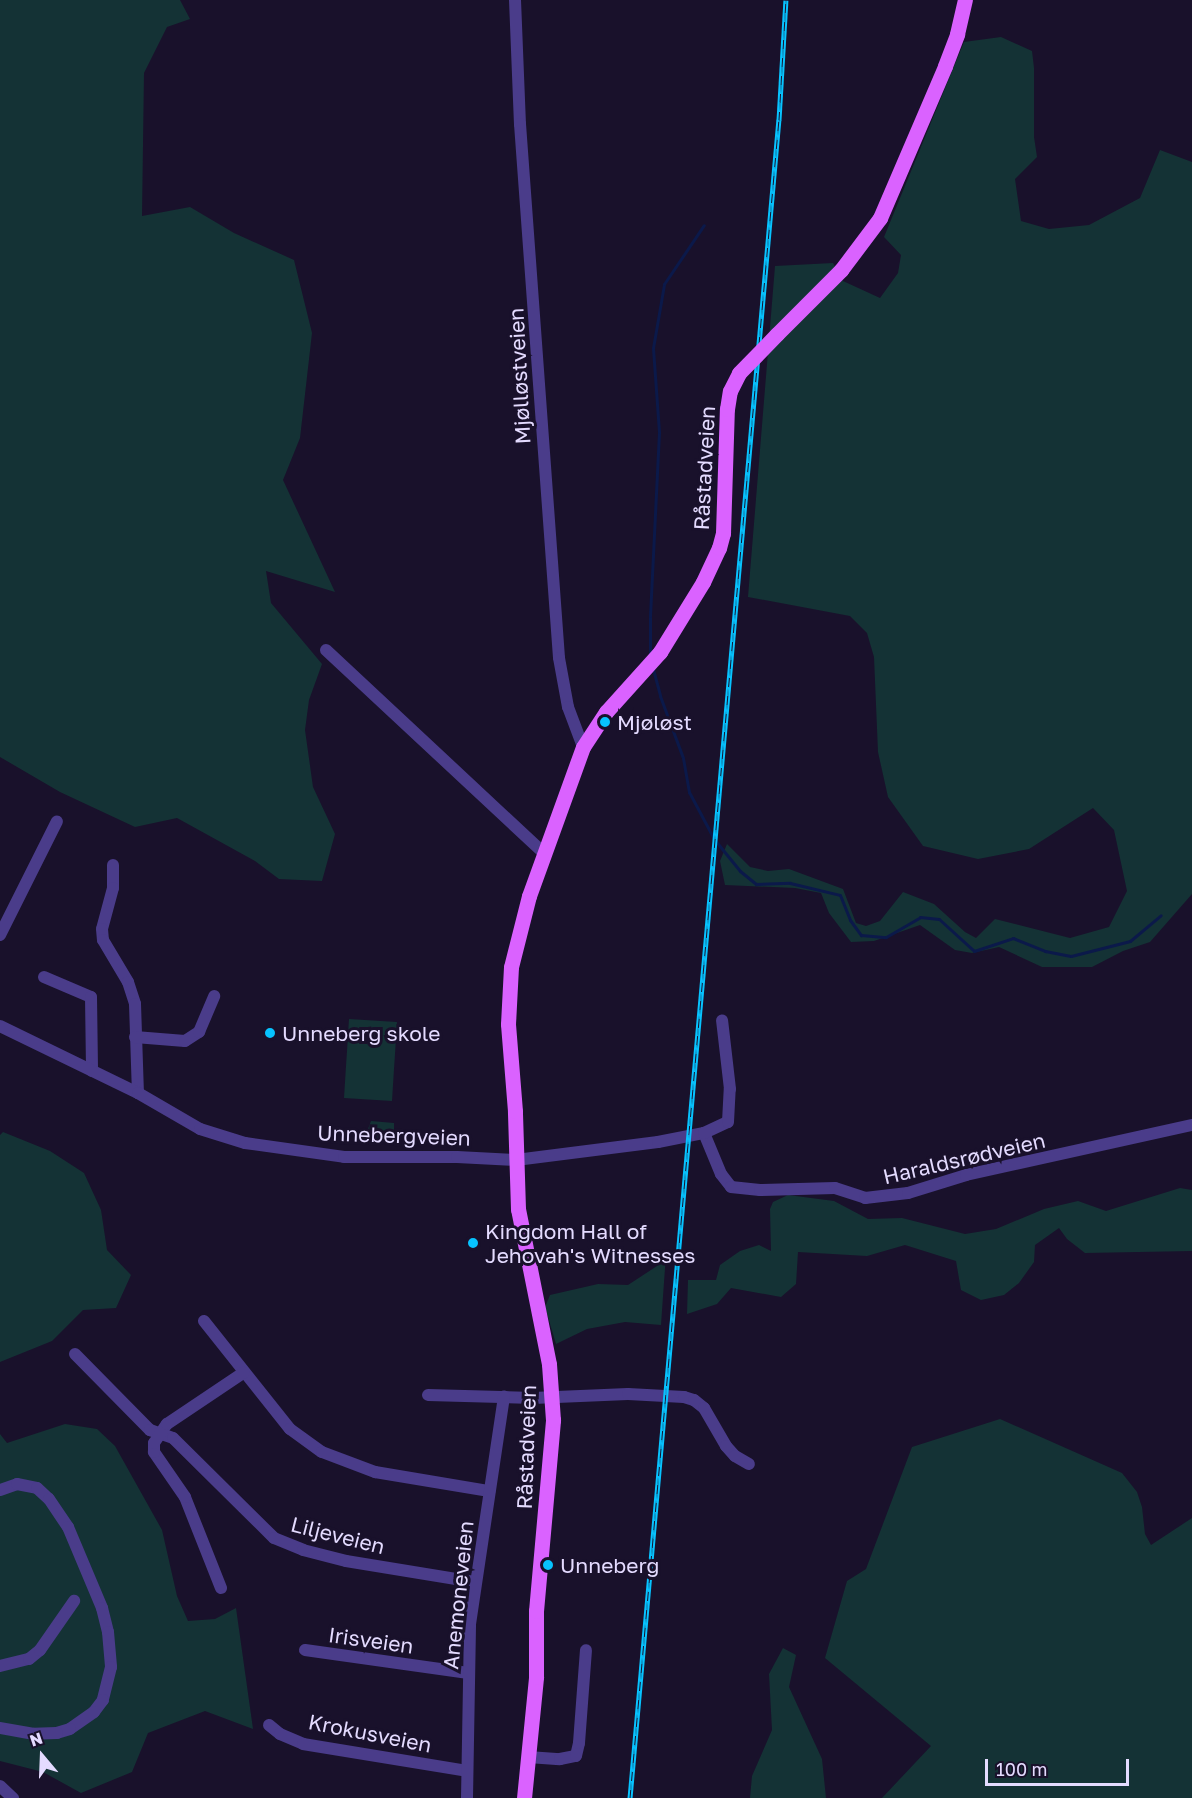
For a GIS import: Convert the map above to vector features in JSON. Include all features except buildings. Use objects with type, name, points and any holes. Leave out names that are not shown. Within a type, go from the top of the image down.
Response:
[{"type":"main road","name":"Råstadveien","points":[[524,1798],[536,1677],[538,1581],[550,1466],[552,1397],[549,1364],[521,1234],[508,992],[519,929],[583,747],[606,712],[660,652],[703,582],[719,548],[724,517],[727,410],[733,382],[739,373],[841,270],[880,218],[945,66],[957,34],[965,0]]},
{"type":"street","name":"Mjølløstveien","points":[[515,0],[520,124],[559,657],[568,706],[583,747]]},
{"type":"street","points":[[326,650],[545,854]]},
{"type":"street","points":[[0,935],[57,821]]},
{"type":"street","points":[[113,865],[113,888],[102,929],[103,940],[128,982],[135,1004],[138,1093]]},
{"type":"street","points":[[44,977],[91,997],[92,1071]]},
{"type":"street","points":[[135,1037],[185,1041],[200,1032],[214,996]]},
{"type":"street","points":[[516,1160],[648,1144],[704,1133],[728,1122],[730,1089],[722,1020]]},
{"type":"street","name":"Unnebergveien","points":[[0,1026],[138,1093],[200,1129],[245,1143],[370,1158],[457,1157],[516,1160]]},
{"type":"street","name":"Haraldsrødveien","points":[[704,1133],[721,1174],[731,1187],[760,1190],[835,1188],[865,1198],[908,1192],[966,1175],[1192,1125]]},
{"type":"street","points":[[204,1321],[243,1373],[290,1429],[322,1452],[375,1472],[489,1491]]},
{"type":"street","name":"Liljeveien","points":[[75,1354],[150,1430],[173,1438],[260,1525],[286,1545],[346,1561],[474,1582]]},
{"type":"street","points":[[221,1588],[185,1497],[154,1452],[154,1443],[167,1424],[243,1373]]},
{"type":"street","points":[[428,1395],[552,1397],[638,1394],[694,1400],[704,1408],[735,1456],[748,1464]]},
{"type":"street","name":"Anemoneveien","points":[[466,1798],[468,1673],[474,1582],[502,1428],[504,1397]]},
{"type":"street","points":[[0,1490],[17,1484],[37,1488],[68,1527],[102,1608],[108,1632],[111,1667],[103,1700],[94,1712],[70,1729],[57,1733],[34,1734],[0,1728]]},
{"type":"street","points":[[0,1666],[29,1659],[40,1650],[74,1601]]},
{"type":"street","name":"Irisveien","points":[[305,1650],[468,1673]]},
{"type":"street","points":[[528,1757],[560,1759],[576,1756],[586,1650]]},
{"type":"street","name":"Krokusveien","points":[[269,1725],[280,1734],[303,1744],[467,1771]]},
{"type":"street","points":[[0,1786],[13,1798]]},
{"type":"green space","points":[[0,0],[180,0],[190,19],[167,27],[144,73],[142,216],[190,207],[234,233],[294,260],[312,333],[300,438],[283,480],[335,592],[266,571],[271,603],[322,664],[309,700],[305,730],[313,787],[335,834],[322,881],[279,879],[255,861],[177,818],[135,827],[60,792],[0,757]]},
{"type":"green space","points":[[1001,37],[1032,51],[1034,68],[1034,137],[1037,157],[1015,179],[1021,221],[1049,229],[1089,225],[1140,198],[1160,150],[1192,162],[1192,894],[1150,942],[1123,951],[1092,967],[1042,967],[999,947],[972,953],[955,950],[920,925],[874,941],[851,942],[829,913],[821,893],[795,888],[725,885],[720,861],[727,844],[750,867],[768,871],[789,869],[843,889],[856,923],[866,926],[880,921],[903,892],[934,904],[965,932],[976,938],[995,919],[1070,938],[1109,927],[1127,891],[1114,830],[1093,808],[1029,849],[978,859],[923,846],[888,797],[878,752],[874,657],[867,633],[850,616],[748,597],[775,266],[833,263],[843,281],[880,298],[898,273],[901,255],[884,237],[964,42]]},
{"type":"green space","name":"Unneberg skole","points":[[349,1019],[397,1022],[392,1101],[344,1098]]},
{"type":"green space","points":[[371,1121],[394,1123],[394,1140],[369,1138],[368,1129]]},
{"type":"green space","points":[[3,1132],[50,1151],[84,1173],[101,1210],[107,1250],[131,1275],[116,1308],[83,1310],[52,1341],[0,1362],[0,1135]]},
{"type":"green space","points":[[1180,1188],[1192,1190],[1192,1251],[1085,1253],[1067,1239],[1059,1228],[1035,1245],[1034,1262],[1019,1283],[1004,1295],[981,1300],[961,1290],[956,1261],[905,1245],[867,1256],[798,1252],[796,1284],[781,1297],[731,1288],[717,1304],[687,1314],[688,1280],[716,1280],[720,1265],[740,1251],[759,1245],[771,1251],[770,1209],[773,1202],[788,1195],[834,1201],[868,1219],[902,1218],[965,1234],[996,1229],[1044,1209],[1078,1201],[1106,1211]]},
{"type":"green space","points":[[666,1254],[661,1325],[625,1322],[587,1329],[556,1344],[545,1307],[550,1295],[598,1284],[628,1285],[657,1266]]},
{"type":"green space","points":[[1000,1419],[1122,1473],[1137,1492],[1142,1507],[1145,1534],[1151,1545],[1192,1518],[1192,1798],[882,1798],[931,1746],[825,1658],[847,1581],[866,1569],[912,1447]]},
{"type":"green space","points":[[65,1424],[97,1429],[115,1446],[162,1530],[177,1596],[188,1621],[215,1619],[236,1608],[253,1729],[205,1711],[148,1733],[132,1772],[81,1793],[43,1772],[0,1761],[0,1434],[7,1443]]},
{"type":"green space","points":[[783,1648],[796,1655],[789,1687],[822,1759],[826,1798],[750,1798],[752,1776],[772,1730],[769,1674]]},
{"type":"waterway","points":[[650,653],[659,432],[653,348],[664,284],[704,225]]},
{"type":"waterway","points":[[653,669],[660,696],[683,758],[689,792],[714,839],[740,871],[756,884],[790,883],[840,895],[850,920],[861,935],[886,937],[920,917],[939,919],[974,951],[1013,938],[1045,951],[1071,956],[1130,941],[1161,915]]},
{"type":"railway","points":[[630,1798],[779,120],[786,0]]},
{"type":"place","name":"Mjøløst","points":[[605,722]]},
{"type":"place","name":"Unneberg skole","points":[[270,1033]]},
{"type":"place","name":"Kingdom Hall of Jehovah's Witnesses","points":[[473,1243]]},
{"type":"place","name":"Unneberg","points":[[548,1565]]}]
